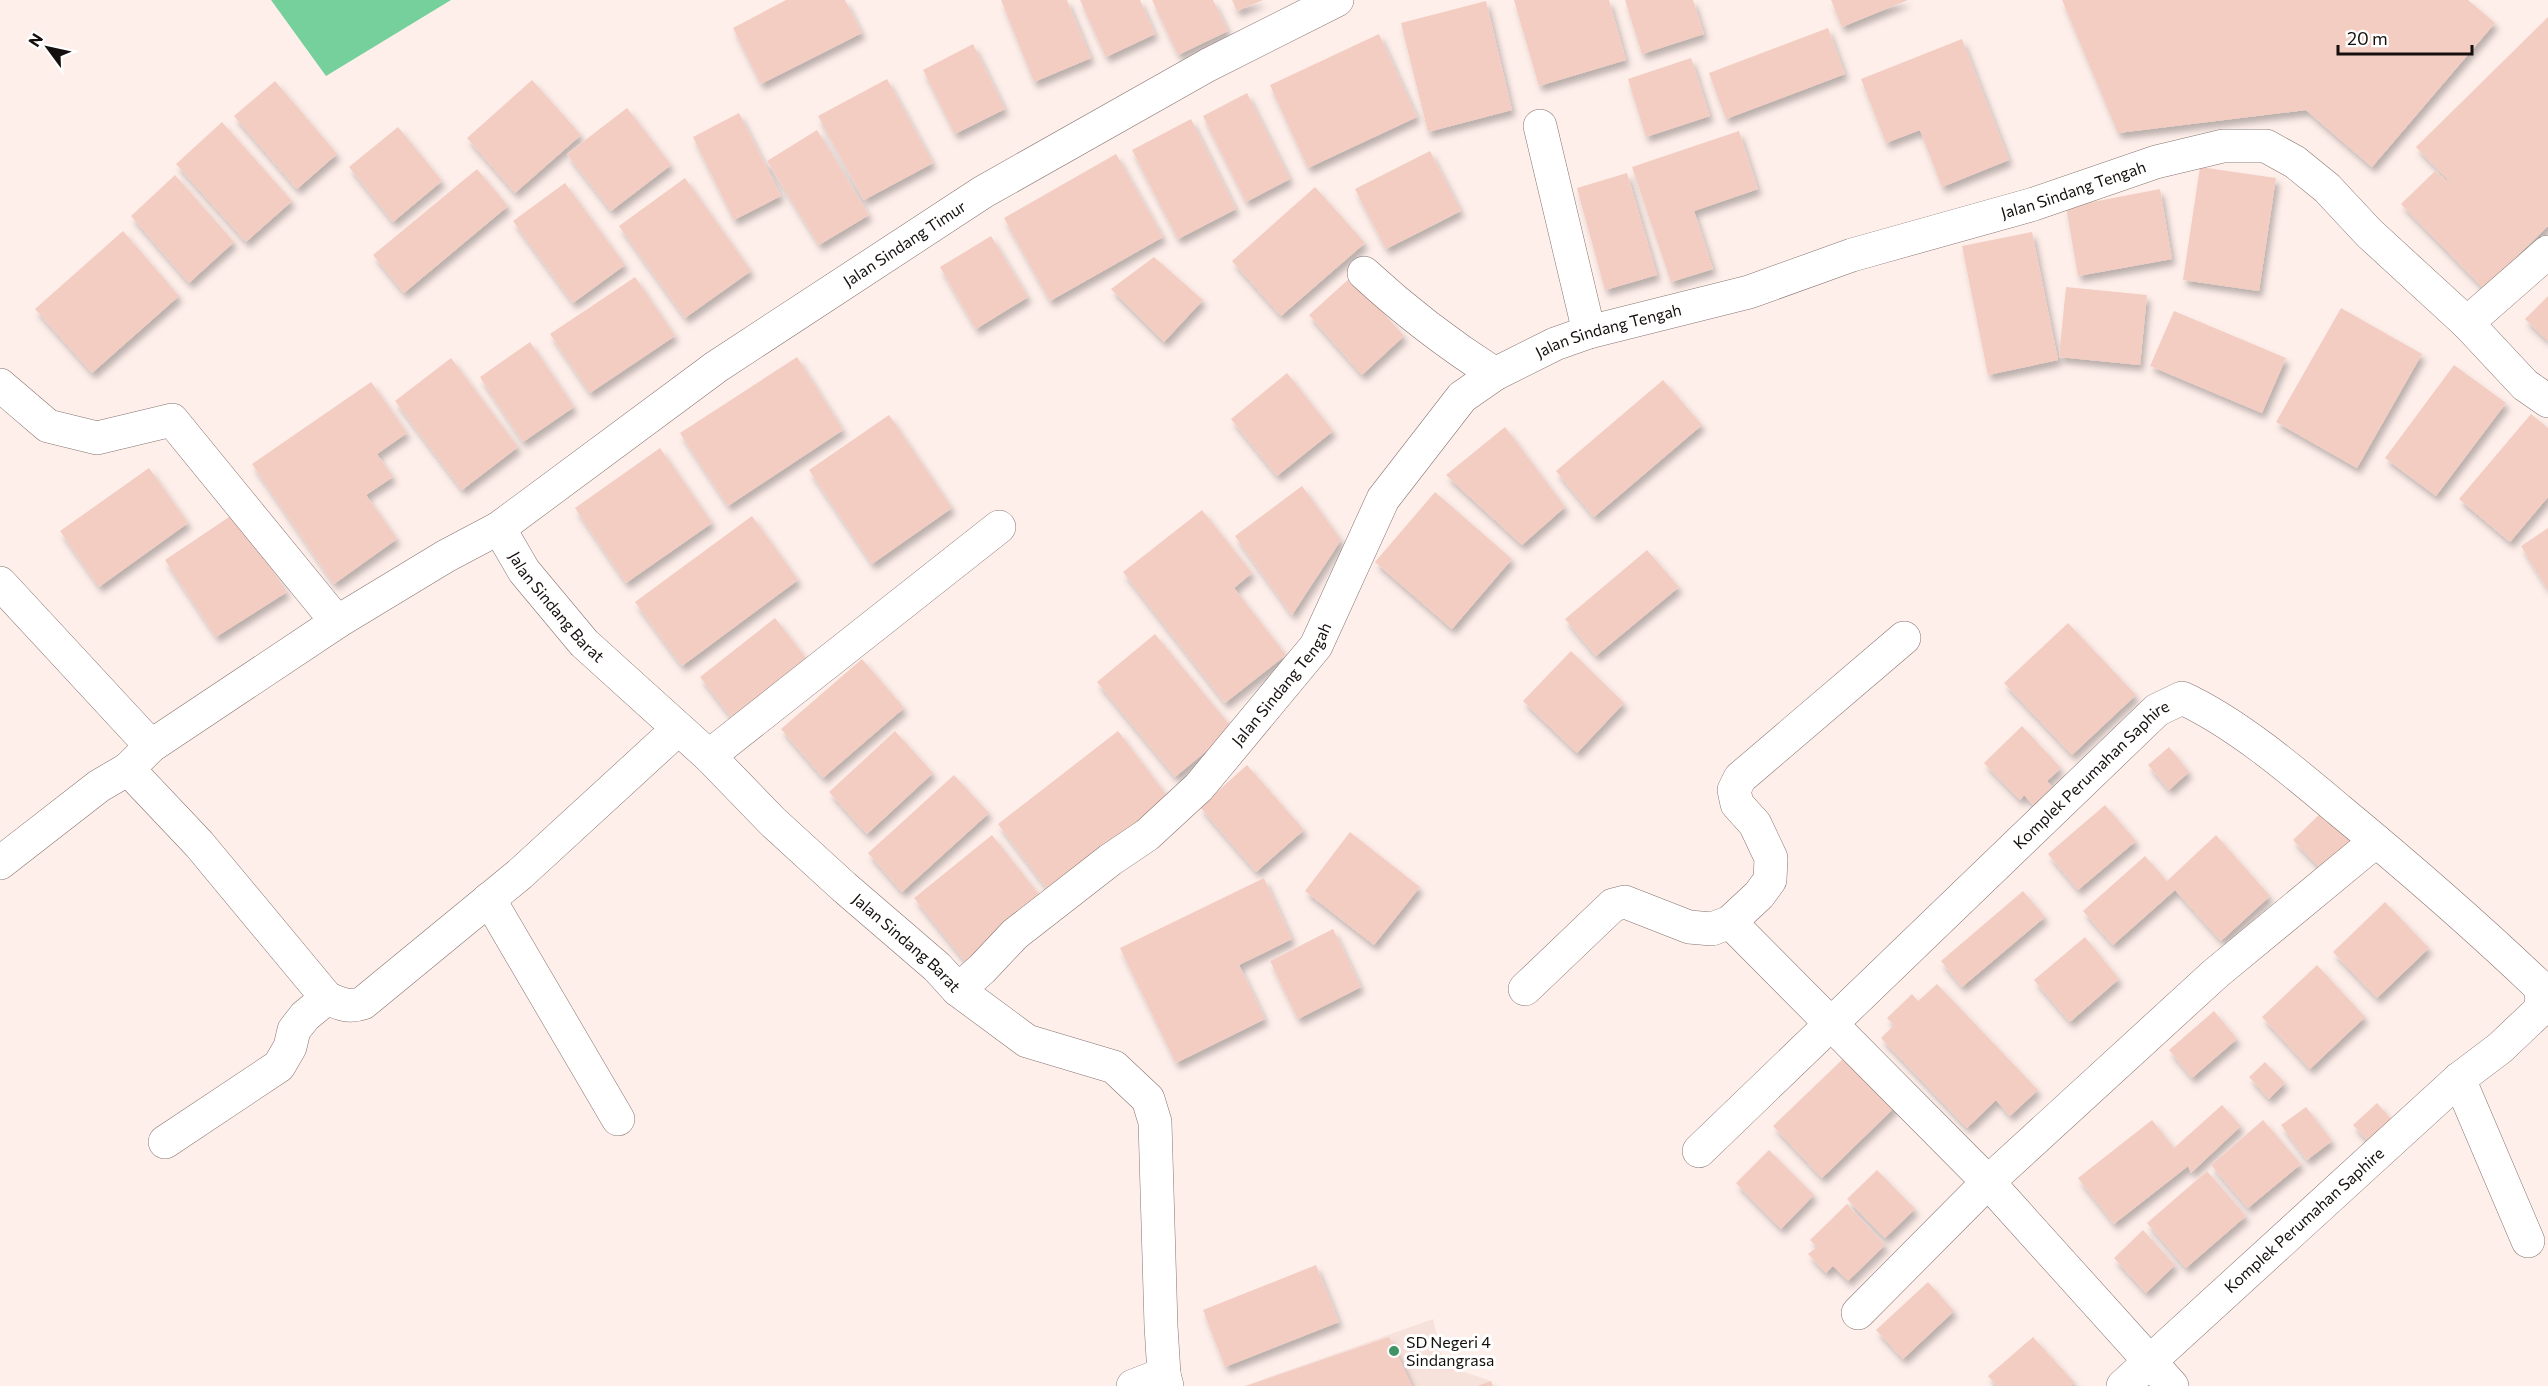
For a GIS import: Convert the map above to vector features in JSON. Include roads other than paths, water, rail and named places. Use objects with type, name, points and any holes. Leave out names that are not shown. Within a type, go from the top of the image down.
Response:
[{"type":"street","name":"Jalan Sindang Timur","points":[[0,863],[99,786],[337,622],[446,556],[499,528],[717,367],[982,192],[1208,65],[1337,0]]},
{"type":"street","points":[[1540,126],[1589,332]]},
{"type":"street","name":"Jalan Sindang Tengah","points":[[958,990],[982,969],[1015,934],[1101,866],[1147,835],[1199,788],[1316,646],[1383,499],[1462,397],[1495,374],[1555,344],[1589,332],[1749,292],[1852,255],[2034,204],[2156,162],[2223,146],[2266,146],[2295,162],[2327,188],[2368,233],[2467,323],[2525,385],[2548,401]]},
{"type":"street","points":[[2467,323],[2548,252]]},
{"type":"street","points":[[1365,273],[1396,303],[1442,340],[1495,374]]},
{"type":"street","points":[[0,385],[48,426],[97,438],[172,420],[337,622]]},
{"type":"street","points":[[709,756],[999,526]]},
{"type":"street","name":"Jalan Sindang Barat","points":[[499,528],[524,571],[584,643],[709,756],[772,822],[937,967],[958,990],[1027,1041],[1114,1067],[1148,1099],[1155,1122],[1166,1380]]},
{"type":"street","points":[[0,583],[140,757],[199,844],[327,998],[344,1005],[354,1006],[363,1003],[520,874],[678,729]]},
{"type":"street","points":[[1525,989],[1613,905],[1625,902],[1689,927],[1712,929],[1730,922],[1759,896],[1770,880],[1771,858],[1755,824],[1737,804],[1734,790],[1740,778],[1904,638]]},
{"type":"street","name":"Komplek Perumahan Saphire","points":[[1699,1152],[2157,710],[2182,698],[2204,708],[2295,773],[2376,841],[2540,987],[2542,1000],[2539,1011],[2500,1048],[2459,1079],[2123,1386]]},
{"type":"street","points":[[1858,1313],[1988,1182],[2215,974],[2376,841]]},
{"type":"street","points":[[489,899],[618,1119]]},
{"type":"street","points":[[1730,922],[1988,1182],[2172,1386]]},
{"type":"street","points":[[165,1142],[279,1066],[290,1047],[294,1030],[305,1016],[327,998]]},
{"type":"street","points":[[2459,1079],[2528,1241]]},
{"type":"street","points":[[1133,1386],[1166,1380]]},
{"type":"place","name":"SD Negeri 4 Sindangrasa","points":[[1394,1351]]}]
